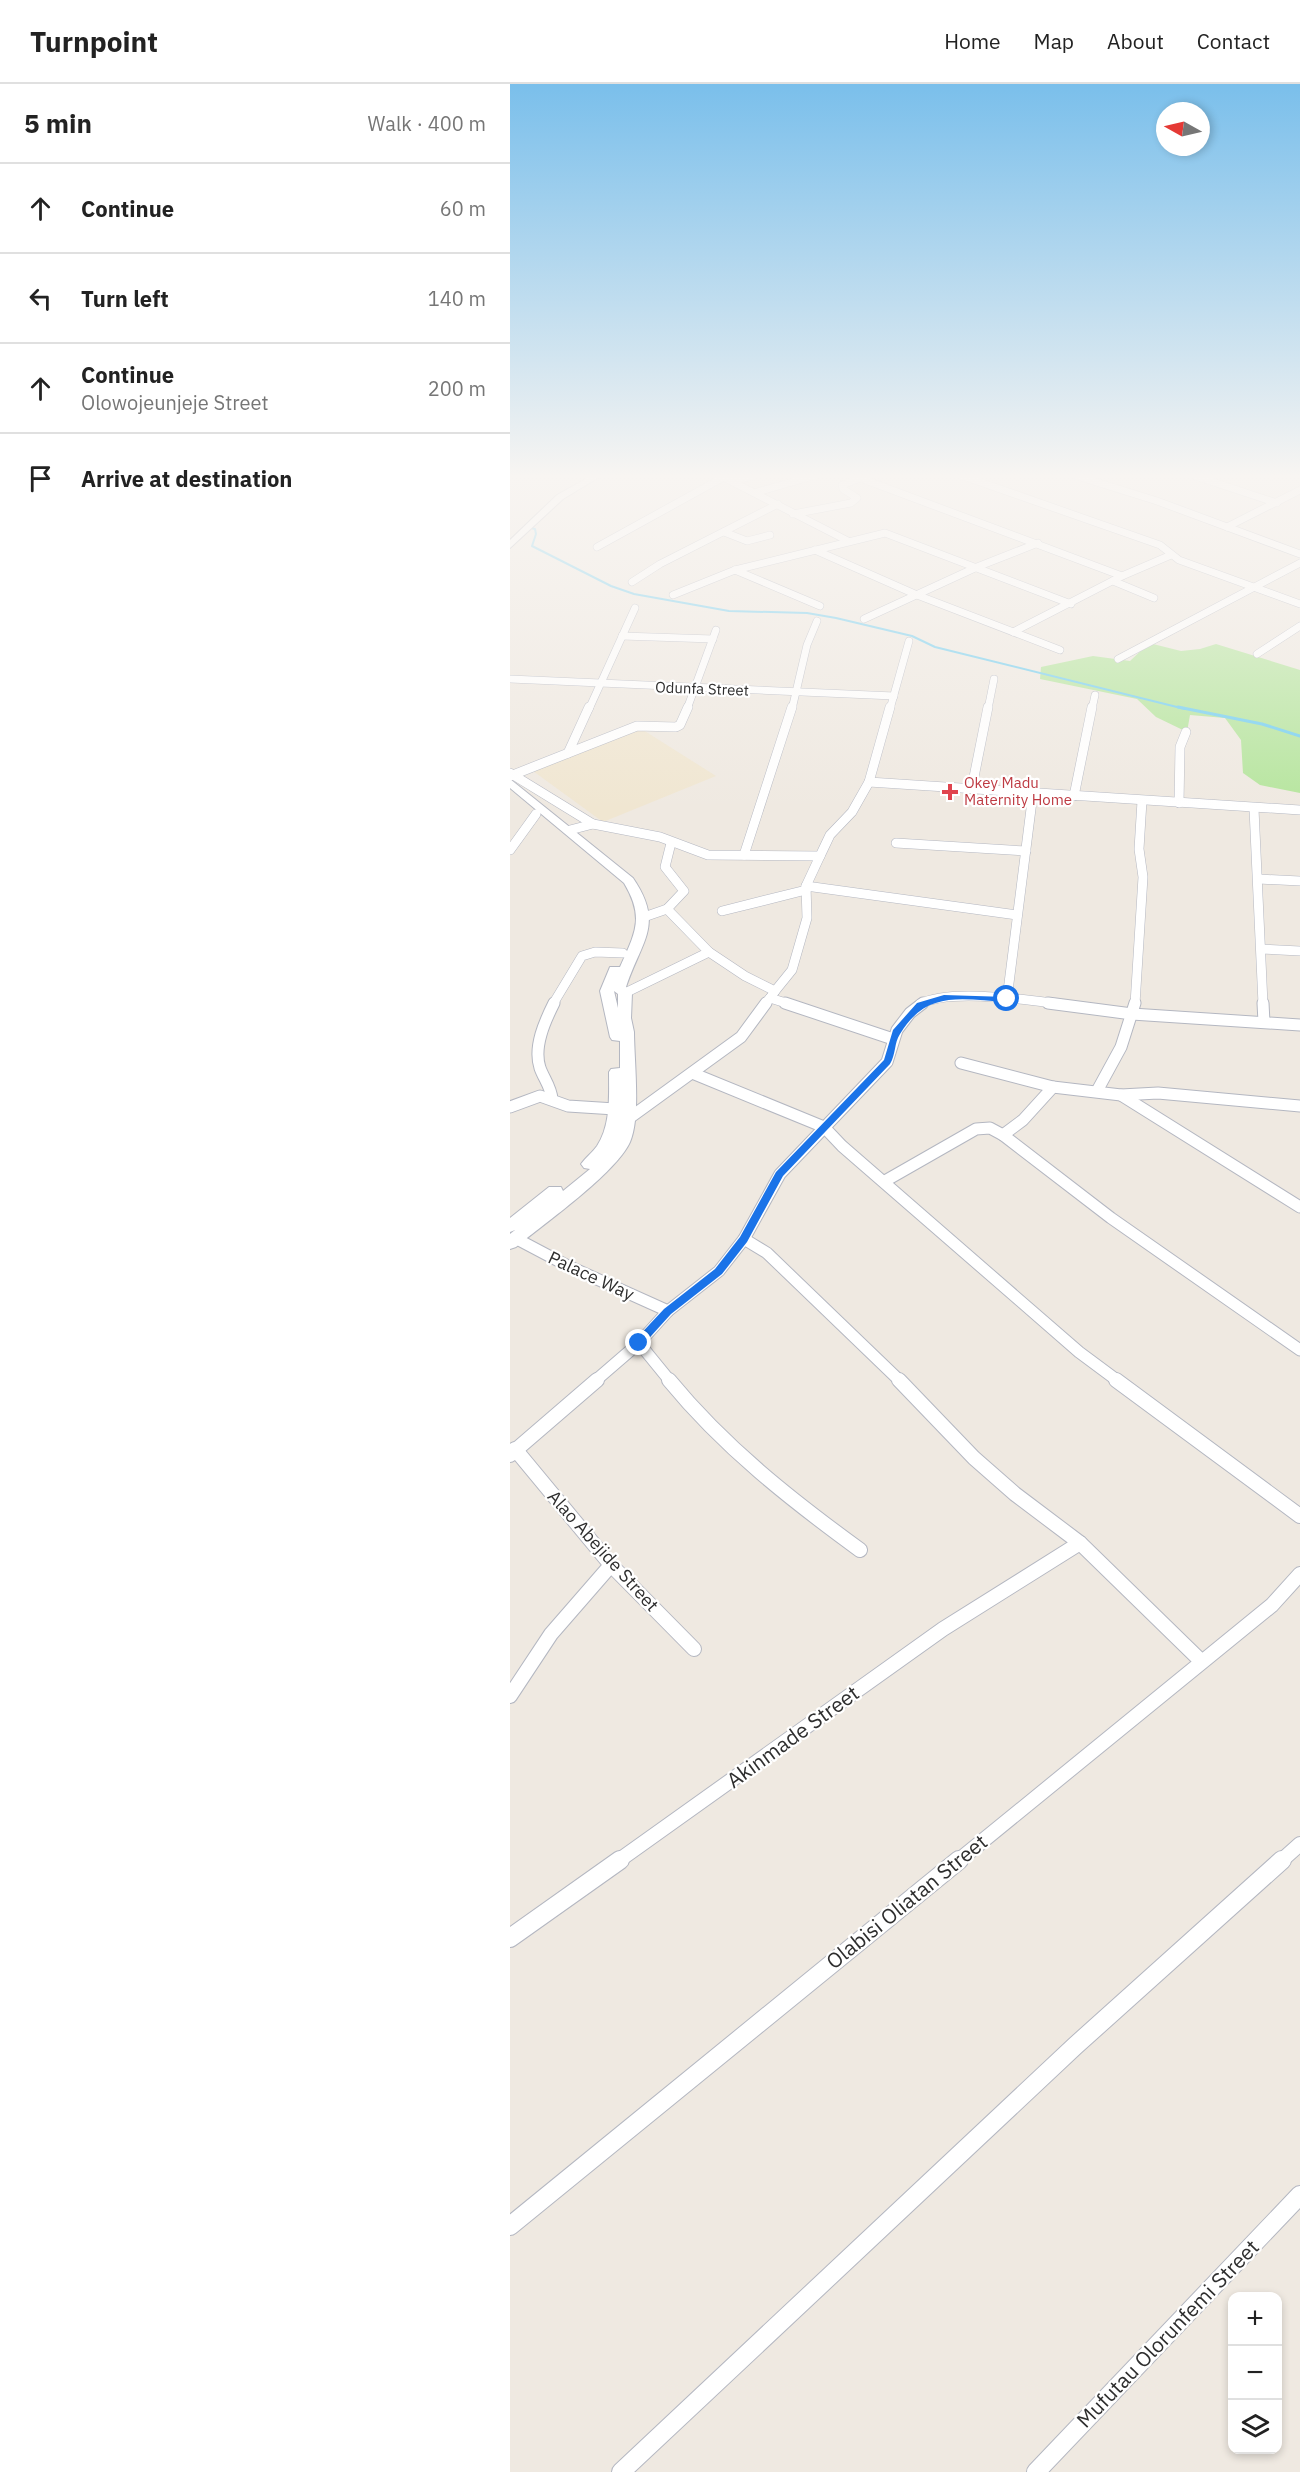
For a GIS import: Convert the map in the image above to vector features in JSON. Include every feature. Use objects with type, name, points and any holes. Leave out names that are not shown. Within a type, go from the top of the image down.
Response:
[{"type":"main road","points":[[511,777],[540,813],[596,863],[628,897],[633,921],[630,938],[607,991],[617,1034],[615,1109],[610,1139],[595,1160],[512,1236]]},
{"type":"main road","points":[[510,793],[570,830],[629,881],[640,896],[644,917],[641,937],[619,988],[626,993],[624,1018],[627,1032],[628,1119],[623,1141],[606,1164],[512,1236]]},
{"type":"street","points":[[673,595],[692,587]]},
{"type":"street","points":[[776,587],[820,606]]},
{"type":"street","points":[[900,587],[1060,650]]},
{"type":"street","points":[[864,619],[933,587]]},
{"type":"street","points":[[1029,587],[1071,604]]},
{"type":"street","points":[[1013,632],[1101,587]]},
{"type":"street","points":[[1129,587],[1154,598]]},
{"type":"street","points":[[1118,660],[1252,587]]},
{"type":"street","points":[[1259,587],[1300,604]]},
{"type":"street","points":[[568,753],[634,608]]},
{"type":"street","points":[[744,855],[797,692],[807,645],[817,621]]},
{"type":"street","points":[[1257,654],[1300,626]]},
{"type":"street","points":[[511,777],[637,726],[676,727],[680,725],[696,689],[716,630]]},
{"type":"street","points":[[622,636],[713,639]]},
{"type":"street","points":[[628,1119],[741,1037],[792,970],[807,918],[806,888],[809,876],[830,835],[852,812],[869,782],[909,641]]},
{"type":"street","name":"Odunfa Street","points":[[510,679],[894,696]]},
{"type":"street","points":[[972,787],[994,679]]},
{"type":"street","points":[[1074,796],[1095,695]]},
{"type":"street","points":[[1179,803],[1180,747],[1186,732]]},
{"type":"street","points":[[511,777],[565,806],[592,824],[660,837],[702,854],[820,856]]},
{"type":"street","points":[[869,782],[972,787],[1254,809],[1300,810]]},
{"type":"street","points":[[1007,999],[1033,793]]},
{"type":"street","points":[[1097,1091],[1134,1014],[1143,877],[1139,849],[1142,801]]},
{"type":"street","points":[[510,850],[540,813],[565,806]]},
{"type":"street","points":[[1254,809],[1264,1022]]},
{"type":"street","points":[[570,830],[592,824]]},
{"type":"street","points":[[644,917],[667,909],[684,891],[665,867],[671,843]]},
{"type":"street","points":[[896,843],[1026,851]]},
{"type":"street","points":[[1259,879],[1300,881]]},
{"type":"street","points":[[722,910],[806,888],[1017,915]]},
{"type":"street","points":[[667,909],[709,952],[773,994],[893,1039]]},
{"type":"street","points":[[1260,949],[1300,951]]},
{"type":"street","points":[[552,1099],[553,1092],[540,1071],[538,1060],[543,1033],[558,993],[582,956],[595,952],[623,953]]},
{"type":"street","points":[[626,993],[709,952]]},
{"type":"street","points":[[513,1452],[639,1343],[668,1311],[718,1271],[744,1239],[780,1174],[887,1062],[891,1054],[893,1039],[905,1022],[926,1001],[944,997],[1007,999],[1134,1014],[1300,1025]]},
{"type":"street","points":[[961,1063],[1053,1087],[1121,1095],[1158,1093],[1300,1106]]},
{"type":"street","points":[[692,1072],[824,1127],[842,1146],[1080,1352],[1300,1516]]},
{"type":"street","points":[[1003,1135],[1023,1120],[1053,1087]]},
{"type":"street","points":[[1121,1095],[1300,1207]]},
{"type":"street","points":[[510,1107],[540,1096],[568,1106],[615,1109]]},
{"type":"street","points":[[885,1181],[976,1129],[990,1128],[1003,1135],[1111,1218],[1300,1350]]},
{"type":"street","name":"Palace Way","points":[[512,1236],[568,1266],[668,1311]]},
{"type":"street","points":[[744,1239],[767,1253],[834,1316],[996,1478],[1080,1543],[1201,1661]]},
{"type":"street","points":[[639,1343],[697,1414],[787,1497],[860,1550]]},
{"type":"street","name":"Alao Abejide Street","points":[[513,1452],[611,1565],[694,1649]]},
{"type":"street","name":"Akinmade Street","points":[[510,1938],[944,1629],[1080,1543]]},
{"type":"street","points":[[510,1696],[551,1634],[611,1565]]},
{"type":"street","name":"Olabisi Oliatan Street","points":[[510,2226],[1272,1605],[1300,1574]]},
{"type":"street","points":[[621,2472],[1075,2046],[1300,1844]]},
{"type":"street","name":"Mufutau Olorunfemi Street","points":[[1036,2472],[1300,2195]]},
{"type":"shaded area","points":[[640,728],[716,776],[603,822],[533,771]]},
{"type":"green space","points":[[1149,643],[1181,651],[1216,644],[1300,670],[1300,793],[1260,785],[1243,773],[1241,740],[1225,718],[1190,715],[1187,732],[1156,717],[1137,699],[1040,679],[1041,667],[1093,656],[1130,661]]},
{"type":"waterway","points":[[615,587],[634,594],[729,611],[807,613],[836,618],[912,636],[935,647],[1185,709]]},
{"type":"waterway","points":[[1178,707],[1262,724],[1300,736]]},
{"type":"place","name":"Okey Madu Maternity Home","points":[[950,792]]},
{"type":"route","points":[[639,1343],[668,1311],[718,1271],[744,1239],[780,1174],[887,1062],[897,1030],[920,1005],[926,1001],[944,997],[1007,999]]}]
